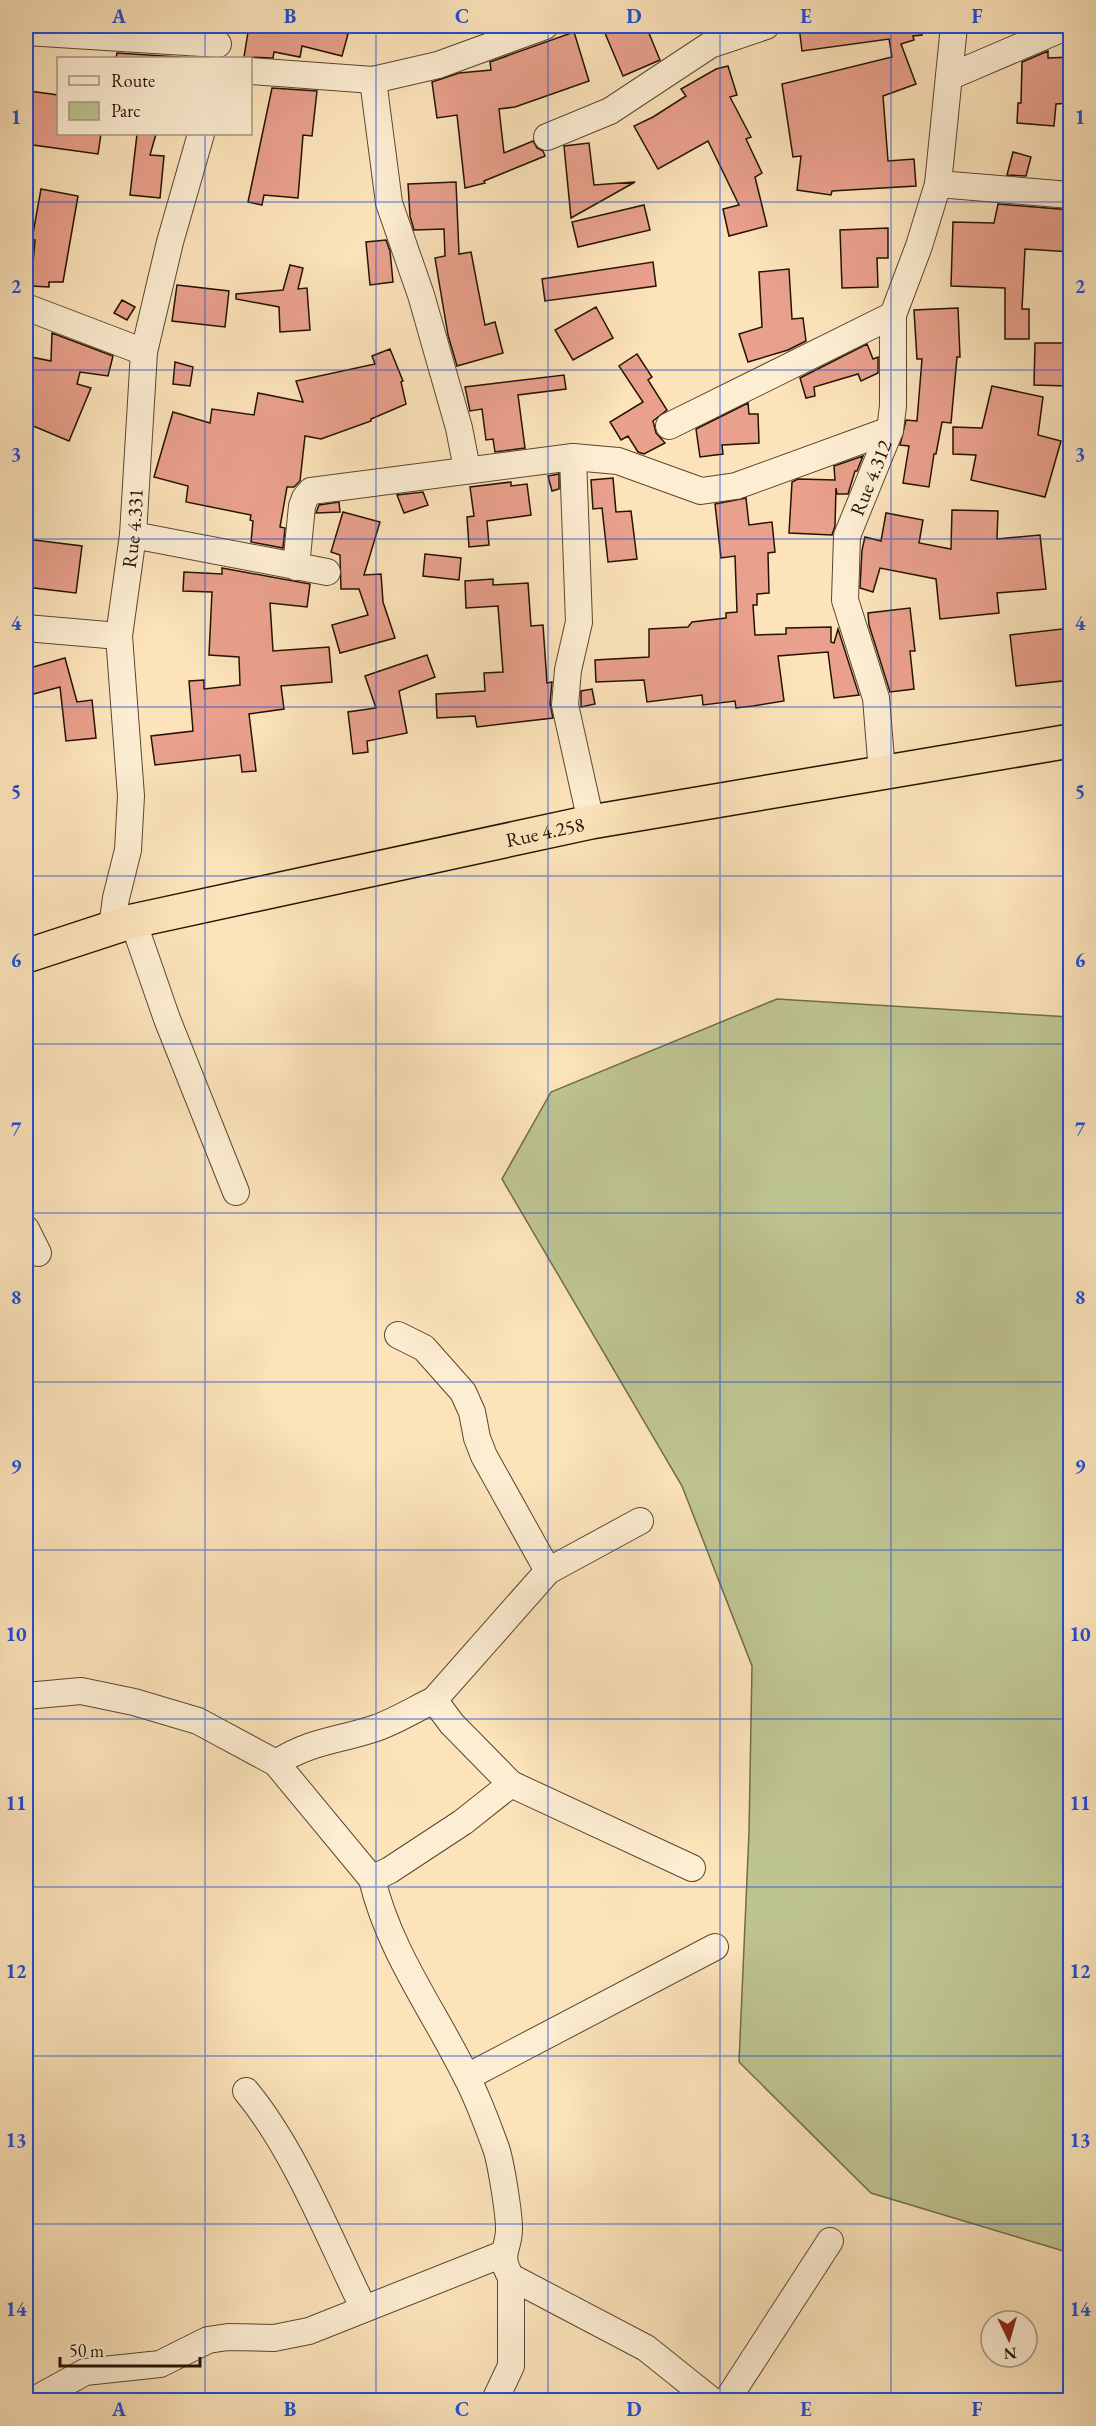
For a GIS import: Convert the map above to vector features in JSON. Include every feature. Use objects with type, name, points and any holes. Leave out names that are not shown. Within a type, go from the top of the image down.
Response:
[{"type":"highway","name":"Rue 4.258","points":[[26,956],[123,924],[591,822],[1071,741]]},
{"type":"street","points":[[252,71],[373,80],[438,65],[545,26]]},
{"type":"street","points":[[547,137],[610,111],[710,45],[766,26]]},
{"type":"street","name":"Rue 4.312","points":[[882,772],[876,698],[845,600],[847,537],[890,430],[893,406],[893,315],[919,246],[938,184],[954,26]]},
{"type":"street","points":[[949,77],[1068,26]]},
{"type":"street","points":[[26,32],[220,43]]},
{"type":"street","points":[[373,80],[389,203],[421,296],[459,428],[467,469]]},
{"type":"street","name":"Rue 4.331","points":[[123,924],[116,898],[128,850],[132,796],[119,636],[133,535],[144,352],[170,242],[201,135]]},
{"type":"street","points":[[938,184],[1071,195]]},
{"type":"street","points":[[26,307],[144,352]]},
{"type":"street","points":[[669,426],[893,315]]},
{"type":"street","points":[[296,567],[302,506],[304,498],[311,490],[467,469],[573,458],[618,461],[701,491],[736,486],[890,430]]},
{"type":"street","points":[[573,458],[579,622],[568,670],[565,705],[591,822]]},
{"type":"street","points":[[133,535],[327,572]]},
{"type":"street","points":[[26,628],[119,636]]},
{"type":"street","points":[[123,924],[166,1018],[236,1192]]},
{"type":"street","points":[[26,1229],[38,1253]]},
{"type":"street","points":[[398,1335],[424,1348],[463,1392],[472,1412],[477,1438],[484,1456],[548,1570]]},
{"type":"street","points":[[276,1762],[296,1750],[319,1742],[376,1728],[434,1700],[548,1570],[640,1521]]},
{"type":"street","points":[[26,1696],[81,1691],[134,1702],[198,1721],[276,1762],[372,1879],[377,1901],[405,1965],[467,2077],[496,2150],[509,2230],[507,2265],[511,2366],[495,2400]]},
{"type":"street","points":[[434,1700],[452,1724],[511,1784],[692,1868]]},
{"type":"street","points":[[372,1879],[390,1870],[463,1821],[511,1784]]},
{"type":"street","points":[[467,2077],[715,1947]]},
{"type":"street","points":[[246,2091],[263,2111],[296,2171],[364,2308]]},
{"type":"street","points":[[727,2400],[830,2241]]},
{"type":"street","points":[[26,2400],[36,2399],[85,2372],[160,2364],[208,2340],[237,2336],[274,2338],[309,2331],[364,2308],[507,2265],[646,2348],[711,2400]]},
{"type":"green space","points":[[777,999],[1070,1017],[1070,2253],[871,2193],[739,2062],[749,1832],[752,1666],[682,1486],[502,1179],[551,1092]]},
{"type":"building","points":[[249,26],[282,26],[309,30],[310,26],[316,26],[348,34],[342,56],[302,46],[300,57],[274,52],[273,58],[244,57]]},
{"type":"building","points":[[602,26],[646,26],[660,60],[623,76]]},
{"type":"building","points":[[799,26],[922,26],[922,35],[913,36],[914,40],[901,44],[916,84],[883,96],[888,161],[914,159],[916,186],[832,191],[831,195],[797,190],[801,156],[793,157],[782,84],[892,57],[889,39],[802,51]]},
{"type":"building","points":[[574,32],[589,81],[515,107],[499,109],[504,153],[533,141],[545,156],[484,181],[485,183],[465,188],[457,115],[437,118],[432,82],[459,73],[491,70],[490,62]]},
{"type":"building","points":[[1048,51],[1048,58],[1071,57],[1071,103],[1056,104],[1054,126],[1017,123],[1018,103],[1021,103],[1022,62]]},
{"type":"building","points":[[117,53],[179,57],[116,57]]},
{"type":"building","points":[[728,66],[737,95],[730,97],[751,137],[746,139],[762,173],[755,177],[767,226],[729,236],[723,209],[739,205],[708,141],[658,169],[634,126],[686,96],[681,89],[716,69]]},
{"type":"building","points":[[272,88],[317,91],[312,136],[303,135],[298,198],[264,195],[262,205],[248,202]]},
{"type":"building","points":[[29,91],[57,95],[57,135],[101,135],[98,154],[26,144]]},
{"type":"building","points":[[137,135],[156,135],[150,155],[164,156],[160,198],[130,195]]},
{"type":"building","points":[[589,143],[594,185],[635,182],[571,218],[564,146]]},
{"type":"building","points":[[1013,152],[1031,157],[1026,176],[1007,175]]},
{"type":"building","points":[[456,182],[459,254],[471,252],[485,325],[495,322],[503,353],[457,366],[448,335],[435,258],[445,256],[444,229],[414,230],[410,216],[408,184]]},
{"type":"building","points":[[41,189],[78,196],[63,282],[49,282],[49,287],[31,286],[35,240],[32,239]]},
{"type":"building","points":[[998,204],[1071,210],[1071,252],[1025,249],[1022,309],[1029,309],[1029,339],[1005,339],[1005,288],[951,286],[953,222],[994,223]]},
{"type":"building","points":[[644,205],[650,230],[578,247],[572,222]]},
{"type":"building","points":[[888,228],[888,258],[877,258],[878,287],[842,288],[840,230]]},
{"type":"building","points":[[386,240],[390,251],[393,282],[370,285],[366,242]]},
{"type":"building","points":[[653,262],[656,286],[545,301],[542,279]]},
{"type":"building","points":[[290,265],[303,268],[298,289],[307,288],[310,330],[280,332],[279,307],[236,299],[236,294],[283,290]]},
{"type":"building","points":[[789,269],[792,319],[803,318],[806,341],[788,350],[748,362],[739,334],[762,327],[759,272]]},
{"type":"building","points":[[177,285],[229,291],[225,327],[172,321]]},
{"type":"building","points":[[122,300],[135,307],[127,320],[114,313]]},
{"type":"building","points":[[596,307],[613,338],[573,360],[555,330]]},
{"type":"building","points":[[958,308],[960,357],[957,357],[951,423],[942,422],[929,487],[903,483],[909,446],[900,445],[906,420],[917,421],[922,359],[917,359],[914,310]]},
{"type":"building","points":[[52,333],[113,356],[108,376],[80,372],[77,384],[91,388],[69,441],[26,423],[26,356],[51,361]]},
{"type":"building","points":[[1035,343],[1068,343],[1068,386],[1034,385]]},
{"type":"building","points":[[867,344],[873,359],[878,357],[878,373],[861,381],[858,374],[814,387],[815,396],[806,398],[800,378]]},
{"type":"building","points":[[390,349],[403,381],[401,382],[406,404],[371,421],[321,439],[305,436],[300,481],[294,487],[287,487],[280,527],[285,528],[283,548],[251,542],[253,521],[250,520],[251,515],[186,502],[188,486],[154,477],[173,412],[210,423],[212,409],[254,415],[258,393],[303,402],[296,381],[375,364],[372,356]]},
{"type":"building","points":[[637,354],[652,377],[648,380],[667,410],[653,421],[656,433],[665,443],[644,454],[638,452],[628,436],[621,440],[610,422],[643,402],[619,366]]},
{"type":"building","points":[[175,362],[193,367],[190,386],[173,384]]},
{"type":"building","points":[[564,375],[566,389],[518,395],[525,448],[495,452],[493,439],[486,440],[482,409],[470,411],[465,387]]},
{"type":"building","points":[[992,386],[1043,397],[1038,435],[1061,441],[1045,497],[971,480],[976,455],[953,454],[953,427],[982,428]]},
{"type":"building","points":[[748,403],[749,414],[758,414],[759,443],[722,445],[723,454],[700,457],[696,429]]},
{"type":"building","points":[[863,456],[855,471],[848,494],[837,494],[836,488],[835,526],[832,535],[789,533],[792,482],[798,479],[835,480],[834,466]]},
{"type":"building","points":[[559,474],[559,489],[552,491],[548,476]]},
{"type":"building","points":[[613,478],[616,512],[631,511],[637,559],[608,562],[602,508],[593,509],[591,480]]},
{"type":"building","points":[[511,482],[511,486],[527,484],[531,515],[487,521],[489,545],[469,547],[467,517],[474,516],[470,487]]},
{"type":"building","points":[[423,492],[428,505],[404,513],[397,495]]},
{"type":"building","points":[[746,498],[749,525],[772,522],[775,552],[768,553],[769,593],[757,594],[757,605],[753,605],[755,635],[786,634],[786,628],[831,627],[831,642],[834,643],[838,629],[859,695],[834,698],[828,652],[778,656],[784,701],[753,706],[736,708],[735,701],[703,705],[702,695],[647,702],[644,680],[596,682],[595,660],[649,657],[649,629],[688,627],[692,622],[726,618],[726,613],[737,612],[735,556],[721,558],[715,504]]},
{"type":"building","points":[[339,502],[340,512],[316,513],[319,505]]},
{"type":"building","points":[[952,510],[998,511],[997,539],[1040,535],[1046,589],[997,593],[999,613],[940,619],[936,579],[880,568],[873,592],[860,588],[865,537],[881,541],[886,513],[923,520],[919,543],[951,549]]},
{"type":"building","points":[[343,512],[380,522],[364,575],[381,574],[383,602],[395,638],[340,653],[332,625],[368,615],[359,589],[341,589],[340,555],[331,552]]},
{"type":"building","points":[[26,539],[82,546],[76,593],[26,587]]},
{"type":"building","points":[[425,554],[461,558],[459,580],[423,576]]},
{"type":"building","points":[[222,568],[310,584],[307,607],[270,603],[273,651],[329,647],[332,682],[281,686],[284,709],[249,714],[256,771],[242,772],[240,755],[155,765],[151,736],[193,731],[189,681],[204,680],[204,689],[240,685],[239,657],[209,655],[212,592],[183,591],[184,572],[222,574]]},
{"type":"building","points":[[493,579],[493,585],[528,583],[531,626],[543,625],[547,683],[552,682],[550,704],[553,718],[477,727],[475,716],[437,718],[436,694],[485,691],[484,673],[503,672],[498,606],[466,608],[465,581]]},
{"type":"building","points":[[910,608],[915,651],[910,651],[914,689],[890,692],[869,625],[868,613]]},
{"type":"building","points":[[1071,628],[1071,680],[1016,686],[1010,635]]},
{"type":"building","points":[[427,655],[435,677],[399,691],[407,733],[367,741],[368,752],[353,754],[348,712],[376,708],[365,676]]},
{"type":"building","points":[[65,658],[77,702],[92,700],[96,738],[66,741],[60,687],[26,696],[26,669]]},
{"type":"building","points":[[592,689],[595,704],[581,707],[581,691]]}]
